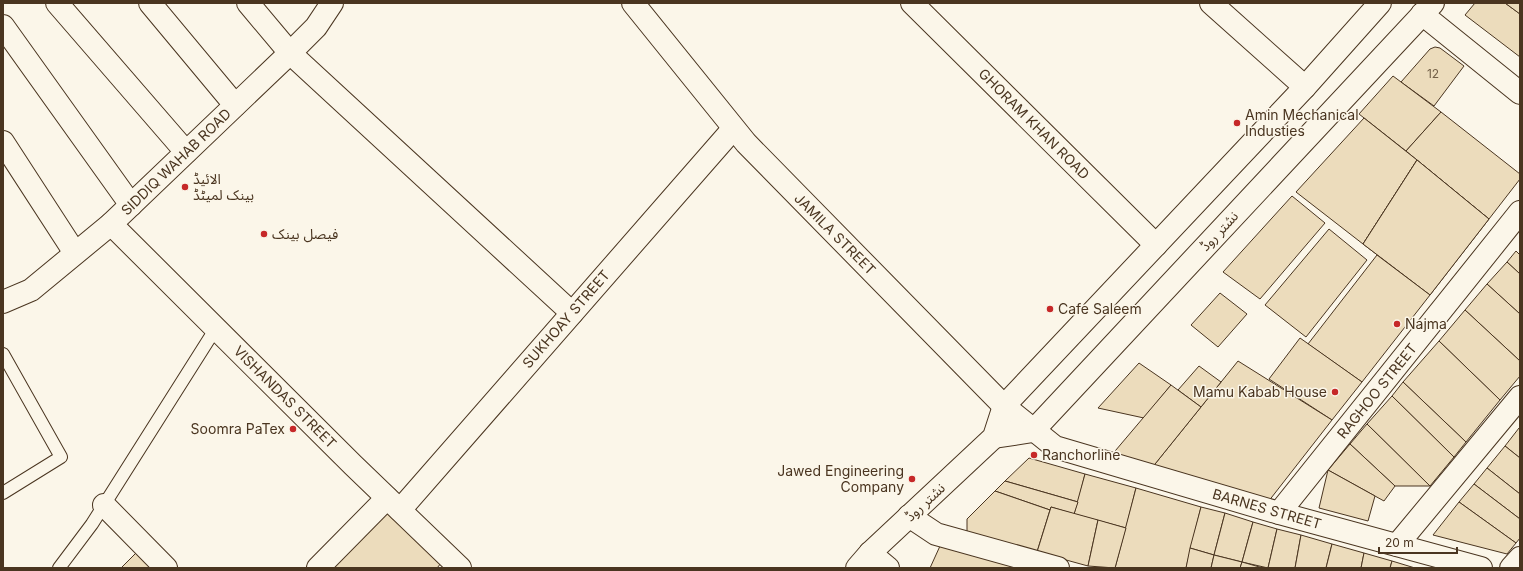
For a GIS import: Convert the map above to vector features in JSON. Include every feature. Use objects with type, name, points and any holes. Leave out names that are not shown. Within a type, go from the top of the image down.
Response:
[{"type":"street","points":[[57,3],[186,152]]},
{"type":"street","points":[[150,3],[235,105]]},
{"type":"street","points":[[248,3],[290,53],[572,313]]},
{"type":"street","name":"JAMILA STREET","points":[[633,3],[733,129],[1004,406],[1055,447]]},
{"type":"street","name":"GHORAM KHAN ROAD","points":[[912,3],[1156,245]]},
{"type":"street","points":[[1211,3],[1305,87]]},
{"type":"street","name":"نشتر روڈ","points":[[864,560],[994,436],[1004,406],[1305,87],[1380,3]]},
{"type":"street","name":"SIDDIQ WAHAB ROAD","points":[[3,302],[31,290],[111,224],[290,53],[316,26],[327,6]]},
{"type":"street","points":[[1427,8],[1520,93]]},
{"type":"street","name":"نشتر روڈ","points":[[1033,430],[1427,8]]},
{"type":"street","points":[[3,26],[131,205]]},
{"type":"street","name":"SUKHOAY STREET","points":[[318,568],[393,504],[572,313],[733,129]]},
{"type":"street","points":[[3,142],[75,253]]},
{"type":"street","name":"RAGHOO STREET","points":[[1279,514],[1520,212]]},
{"type":"street","name":"VISHANDAS STREET","points":[[111,224],[454,566]]},
{"type":"street","points":[[1397,545],[1520,397]]},
{"type":"street","points":[[994,436],[1033,430]]},
{"type":"street","name":"BARNES STREET","points":[[1055,447],[1279,514],[1481,568]]},
{"type":"street","points":[[104,505],[166,568]]},
{"type":"street","points":[[909,516],[936,534],[1058,568]]},
{"type":"street","points":[[1511,568],[1520,558]]},
{"type":"street","points":[[864,560],[888,568]]},
{"type":"lane","points":[[59,568],[104,505],[216,328]]},
{"type":"lane","points":[[3,354],[61,457],[3,493]]},
{"type":"building","points":[[1475,3],[1505,3],[1520,14],[1520,57],[1465,15]]},
{"type":"building","points":[[1505,3],[1520,3],[1520,14]]},
{"type":"building","points":[[1435,47],[1440,48],[1464,66],[1434,106],[1401,82],[1430,49]]},
{"type":"building","points":[[1393,76],[1441,112],[1406,151],[1359,114]]},
{"type":"building","points":[[1441,112],[1520,174],[1520,179],[1489,219],[1406,151]]},
{"type":"building","points":[[1364,118],[1417,160],[1363,244],[1296,192]]},
{"type":"building","points":[[1417,160],[1489,219],[1430,295],[1363,244]],"holes":[[[1431,194],[1446,206],[1432,224],[1418,213]],[[1405,226],[1421,239],[1407,258],[1390,246]]]},
{"type":"building","points":[[1417,160],[1489,219],[1430,295],[1363,244]]},
{"type":"building","points":[[1292,196],[1325,223],[1260,299],[1223,272]]},
{"type":"building","points":[[1329,229],[1367,260],[1306,337],[1265,305]]},
{"type":"building","points":[[1516,251],[1520,255],[1520,274],[1507,262]]},
{"type":"building","points":[[1377,255],[1430,295],[1362,382],[1308,344]]},
{"type":"building","points":[[1507,262],[1520,274],[1520,314],[1487,284]]},
{"type":"building","points":[[1487,284],[1520,314],[1520,361],[1465,310]]},
{"type":"building","points":[[1220,293],[1247,314],[1218,347],[1191,325]]},
{"type":"building","points":[[1465,310],[1520,361],[1520,376],[1500,400],[1439,341]]},
{"type":"building","points":[[1300,338],[1362,382],[1332,420],[1269,379]]},
{"type":"building","points":[[1439,341],[1500,400],[1466,442],[1403,382]]},
{"type":"building","points":[[1238,361],[1332,420],[1268,502],[1151,469]]},
{"type":"building","points":[[1139,363],[1171,385],[1144,418],[1098,408]]},
{"type":"building","points":[[1199,366],[1221,382],[1201,407],[1178,390]]},
{"type":"building","points":[[1403,382],[1466,442],[1454,457],[1392,396]]},
{"type":"building","points":[[1171,385],[1201,407],[1151,469],[1110,457]]},
{"type":"building","points":[[1392,396],[1454,457],[1430,486],[1367,424]]},
{"type":"building","points":[[1367,424],[1430,486],[1395,486],[1350,444]]},
{"type":"building","points":[[1519,428],[1520,429],[1520,458],[1505,446]]},
{"type":"building","points":[[1350,444],[1395,486],[1384,501],[1328,470]]},
{"type":"building","points":[[1505,446],[1520,458],[1520,494],[1487,468]]},
{"type":"building","points":[[1029,458],[1085,474],[1078,502],[1005,481]]},
{"type":"building","points":[[1487,468],[1520,494],[1520,519],[1474,484]]},
{"type":"building","points":[[1328,470],[1375,496],[1368,521],[1319,508]]},
{"type":"building","points":[[1085,474],[1136,488],[1126,528],[1074,514]]},
{"type":"building","points":[[1005,481],[1078,502],[1074,514],[1051,507],[1050,510],[995,491]]},
{"type":"building","points":[[1474,484],[1520,519],[1520,538],[1516,543],[1459,502]]},
{"type":"building","points":[[1136,488],[1201,507],[1186,568],[1115,568]]},
{"type":"building","points":[[995,491],[1050,510],[1037,552],[967,532],[967,519]]},
{"type":"building","points":[[1459,502],[1516,543],[1507,554],[1433,535]]},
{"type":"building","points":[[1051,507],[1098,520],[1088,566],[1037,552]]},
{"type":"building","points":[[1201,507],[1225,513],[1214,555],[1190,548]]},
{"type":"building","points":[[389,510],[442,562],[437,568],[331,568]]},
{"type":"building","points":[[1225,513],[1253,522],[1242,562],[1214,555]]},
{"type":"building","points":[[1098,520],[1126,528],[1115,568],[1088,566]]},
{"type":"building","points":[[1253,522],[1277,529],[1268,568],[1242,562]]},
{"type":"building","points":[[1277,529],[1301,535],[1295,568],[1268,568]]},
{"type":"building","points":[[1301,535],[1332,544],[1326,568],[1295,568]]},
{"type":"building","points":[[1332,544],[1364,553],[1361,568],[1326,568]]},
{"type":"building","points":[[940,546],[1020,568],[930,568]]},
{"type":"building","points":[[1190,548],[1214,555],[1211,568],[1186,568]]},
{"type":"building","points":[[139,550],[157,568],[121,568]]},
{"type":"building","points":[[1364,553],[1392,561],[1390,568],[1361,568]]},
{"type":"building","points":[[1214,555],[1242,562],[1240,568],[1211,568]]},
{"type":"building","points":[[1392,561],[1415,568],[1390,568]]},
{"type":"building","points":[[1242,562],[1263,568],[1240,568]]},
{"type":"place","name":"Amin Mechanical Industies","points":[[1237,123]]},
{"type":"place","name":"الائیڈ بینک لمیٹڈ","points":[[185,187]]},
{"type":"place","name":"فیصل بینک","points":[[264,234]]},
{"type":"place","name":"Cafe Saleem","points":[[1050,309]]},
{"type":"place","name":"Najma","points":[[1397,324]]},
{"type":"place","name":"Mamu Kabab House","points":[[1335,392]]},
{"type":"place","name":"Soomra PaTex","points":[[293,429]]},
{"type":"place","name":"Ranchorline","points":[[1034,455]]},
{"type":"place","name":"Jawed Engineering Company","points":[[912,479]]}]
